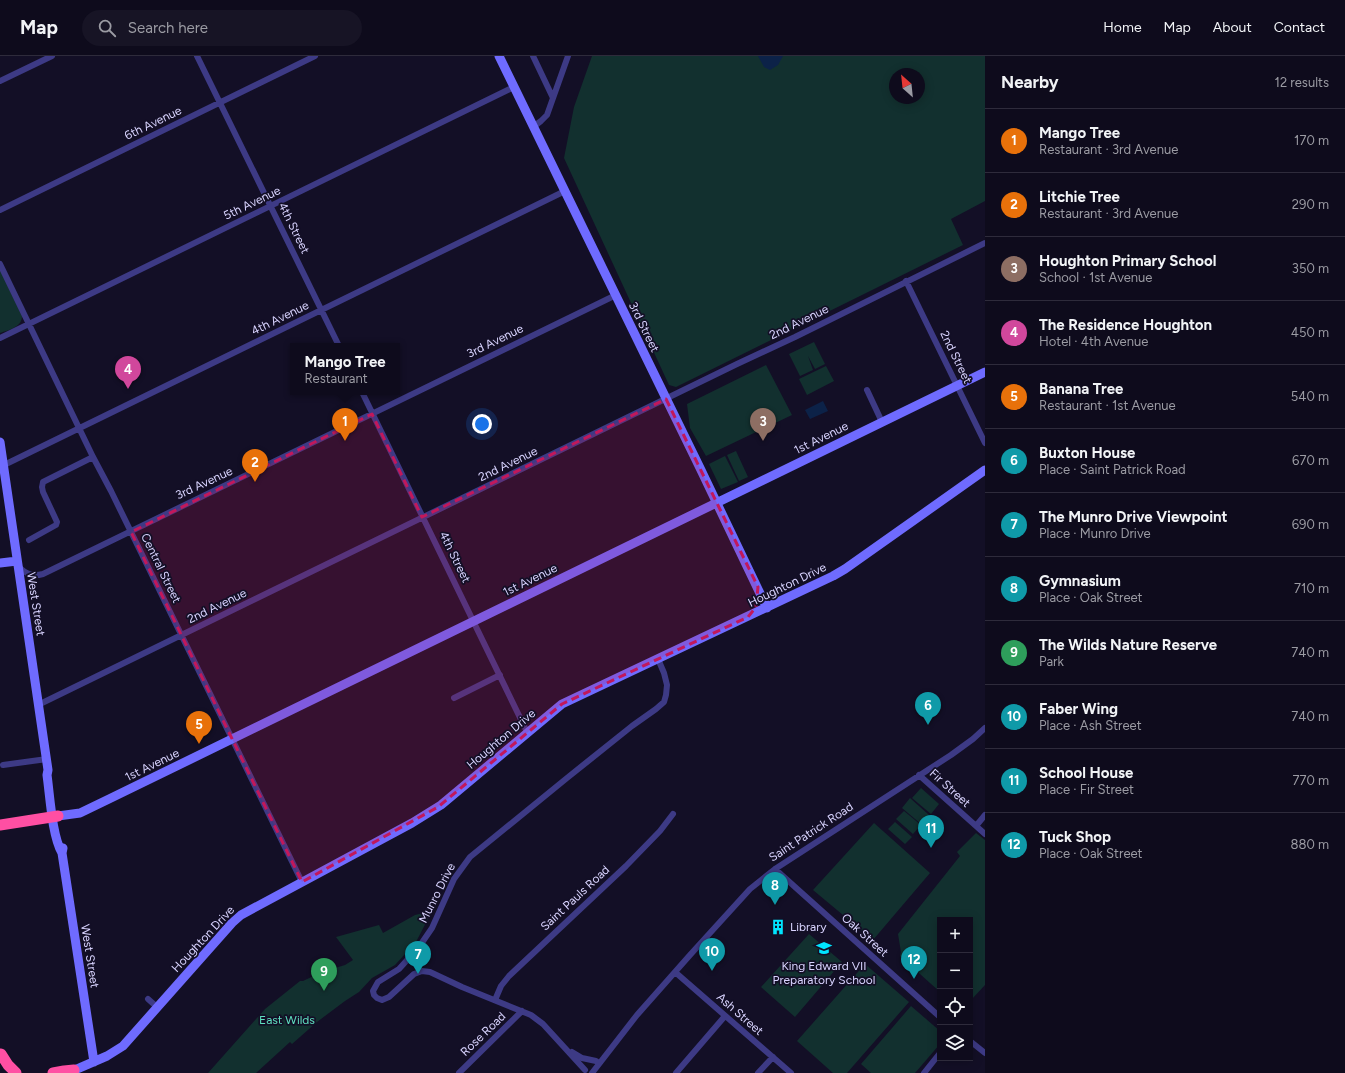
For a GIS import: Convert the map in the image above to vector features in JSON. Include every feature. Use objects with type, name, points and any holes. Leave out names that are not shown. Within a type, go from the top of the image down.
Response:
[{"type":"highway","points":[[0,819],[55,814]]},
{"type":"highway","points":[[0,826],[55,814]]},
{"type":"highway","points":[[1,1053],[8,1073]]},
{"type":"highway","points":[[1,1053],[10,1068],[16,1073]]},
{"type":"highway","points":[[53,1073],[64,1071],[71,1072]]},
{"type":"street","points":[[0,81],[52,56]]},
{"type":"street","name":"4th Street","points":[[197,56],[338,343]]},
{"type":"street","name":"6th Avenue","points":[[0,210],[315,56]]},
{"type":"street","name":"3rd Street","points":[[499,56],[717,502],[767,608]]},
{"type":"street","points":[[533,56],[553,98]]},
{"type":"street","points":[[533,127],[545,118],[568,56]]},
{"type":"street","name":"5th Avenue","points":[[0,338],[514,87]]},
{"type":"street","name":"4th Avenue","points":[[4,465],[565,191]]},
{"type":"street","name":"2nd Avenue","points":[[40,704],[985,243]]},
{"type":"street","name":"Central Street","points":[[0,264],[302,882]]},
{"type":"street","name":"2nd Street","points":[[906,281],[985,443]]},
{"type":"street","name":"3rd Avenue","points":[[17,561],[30,575],[38,575],[131,532],[175,508],[616,295]]},
{"type":"street","name":"1st Avenue","points":[[55,814],[79,808],[84,810],[985,372]]},
{"type":"street","points":[[867,390],[882,422]]},
{"type":"street","name":"4th Street","points":[[363,395],[527,732]]},
{"type":"street","name":"West Street","points":[[0,442],[40,704],[47,759],[47,775],[63,845],[62,853],[94,1062]]},
{"type":"street","points":[[29,540],[56,525],[57,522],[43,492],[43,482],[93,457]]},
{"type":"street","name":"Houghton Drive","points":[[71,1072],[108,1056],[123,1046],[238,917],[247,911],[412,823],[438,807],[562,704],[833,576],[985,470]]},
{"type":"street","points":[[0,558],[17,561]]},
{"type":"street","points":[[0,563],[17,561]]},
{"type":"street","points":[[748,617],[758,603],[758,587]]},
{"type":"street","name":"Munro Drive","points":[[587,1072],[543,1024],[531,1015],[427,971],[419,971],[411,975],[392,995],[384,999],[377,998],[373,991],[378,982],[393,974],[403,966],[419,947],[432,928],[454,879],[470,857],[632,726],[664,702],[667,685],[658,659]]},
{"type":"street","points":[[454,698],[500,675]]},
{"type":"street","name":"Saint Patrick Road","points":[[587,1072],[596,1061],[607,1052],[637,1015],[750,889],[775,869],[965,745],[985,728]]},
{"type":"street","points":[[3,765],[47,759]]},
{"type":"street","name":"Fir Street","points":[[919,775],[985,834]]},
{"type":"street","name":"Saint Pauls Road","points":[[496,1000],[501,986],[509,976],[626,866],[660,831],[673,814]]},
{"type":"street","points":[[976,826],[985,815]]},
{"type":"street","name":"Oak Street","points":[[775,869],[937,1014]]},
{"type":"street","name":"Ash Street","points":[[675,972],[791,1073]]},
{"type":"street","points":[[148,999],[157,1007]]},
{"type":"street","name":"Rose Road","points":[[459,1073],[522,1011]]},
{"type":"street","points":[[676,1073],[725,1016]]},
{"type":"street","points":[[973,1044],[985,1054]]},
{"type":"street","points":[[562,1046],[580,1056],[596,1061]]},
{"type":"street","name":"Saint Patrick Road","points":[[587,1072],[605,1057],[607,1052]]},
{"type":"street","points":[[758,1073],[773,1057]]},
{"type":"street","points":[[924,1073],[937,1057]]},
{"type":"highlighted area","points":[[666,399],[758,587],[756,607],[748,617],[562,704],[438,807],[302,882],[131,532],[372,414],[422,517]]},
{"type":"green space","points":[[592,56],[985,56],[985,201],[951,219],[963,245],[676,387],[669,385],[564,158],[574,107]]},
{"type":"green space","points":[[0,270],[22,316],[20,323],[11,329],[0,333]]},
{"type":"green space","points":[[814,342],[825,364],[815,369],[808,356],[813,370],[800,376],[789,354]]},
{"type":"green space","points":[[766,365],[792,415],[706,456],[690,428],[687,404]]},
{"type":"green space","points":[[826,366],[834,381],[807,395],[799,379]]},
{"type":"green space","points":[[736,451],[748,477],[739,481],[727,455]]},
{"type":"green space","points":[[725,456],[738,482],[721,489],[709,464]]},
{"type":"green space","points":[[921,788],[939,804],[931,814],[912,798]]},
{"type":"green space","points":[[910,798],[929,815],[921,824],[902,808]]},
{"type":"green space","points":[[904,811],[921,825],[913,834],[896,819]]},
{"type":"green space","points":[[895,822],[912,837],[905,844],[888,829]]},
{"type":"green space","points":[[874,823],[930,873],[873,940],[813,890]]},
{"type":"green space","points":[[976,833],[985,840],[985,985],[973,998],[973,917],[937,917],[937,989],[900,956],[901,952],[898,934],[960,856],[957,852]]},
{"type":"green space","name":"East Wilds","points":[[432,911],[416,942],[395,965],[372,978],[359,992],[317,1022],[292,1044],[290,1042],[256,1073],[208,1073],[265,1009],[300,981],[345,965],[353,960],[336,937],[379,925],[383,933],[415,915]]},
{"type":"green space","points":[[809,934],[842,962],[795,1017],[761,987]]},
{"type":"green space","points":[[865,964],[909,1002],[847,1073],[833,1073],[797,1041]]},
{"type":"green space","points":[[911,1006],[937,1028],[937,1047],[915,1073],[871,1073],[861,1064]]},
{"type":"water","points":[[758,56],[783,56],[778,65],[770,70],[764,67]]},
{"type":"water","points":[[823,401],[828,411],[810,419],[805,410]]},
{"type":"place","name":"The Residence Houghton","points":[[128,389]]},
{"type":"place","name":"Mango Tree","points":[[345,441]]},
{"type":"place","name":"Houghton Primary School","points":[[763,441]]},
{"type":"place","name":"Litchie Tree","points":[[255,482]]},
{"type":"place","name":"Buxton House","points":[[928,725]]},
{"type":"place","name":"Banana Tree","points":[[199,744]]},
{"type":"place","name":"School House","points":[[931,848]]},
{"type":"place","name":"Gymnasium","points":[[775,905]]},
{"type":"place","name":"Library","points":[[778,927]]},
{"type":"place","name":"King Edward VII Preparatory School","points":[[824,948]]},
{"type":"place","name":"Faber Wing","points":[[712,971]]},
{"type":"place","name":"The Munro Drive Viewpoint","points":[[418,974]]},
{"type":"place","name":"Tuck Shop","points":[[914,979]]},
{"type":"place","name":"The Wilds Nature Reserve","points":[[324,991]]}]
